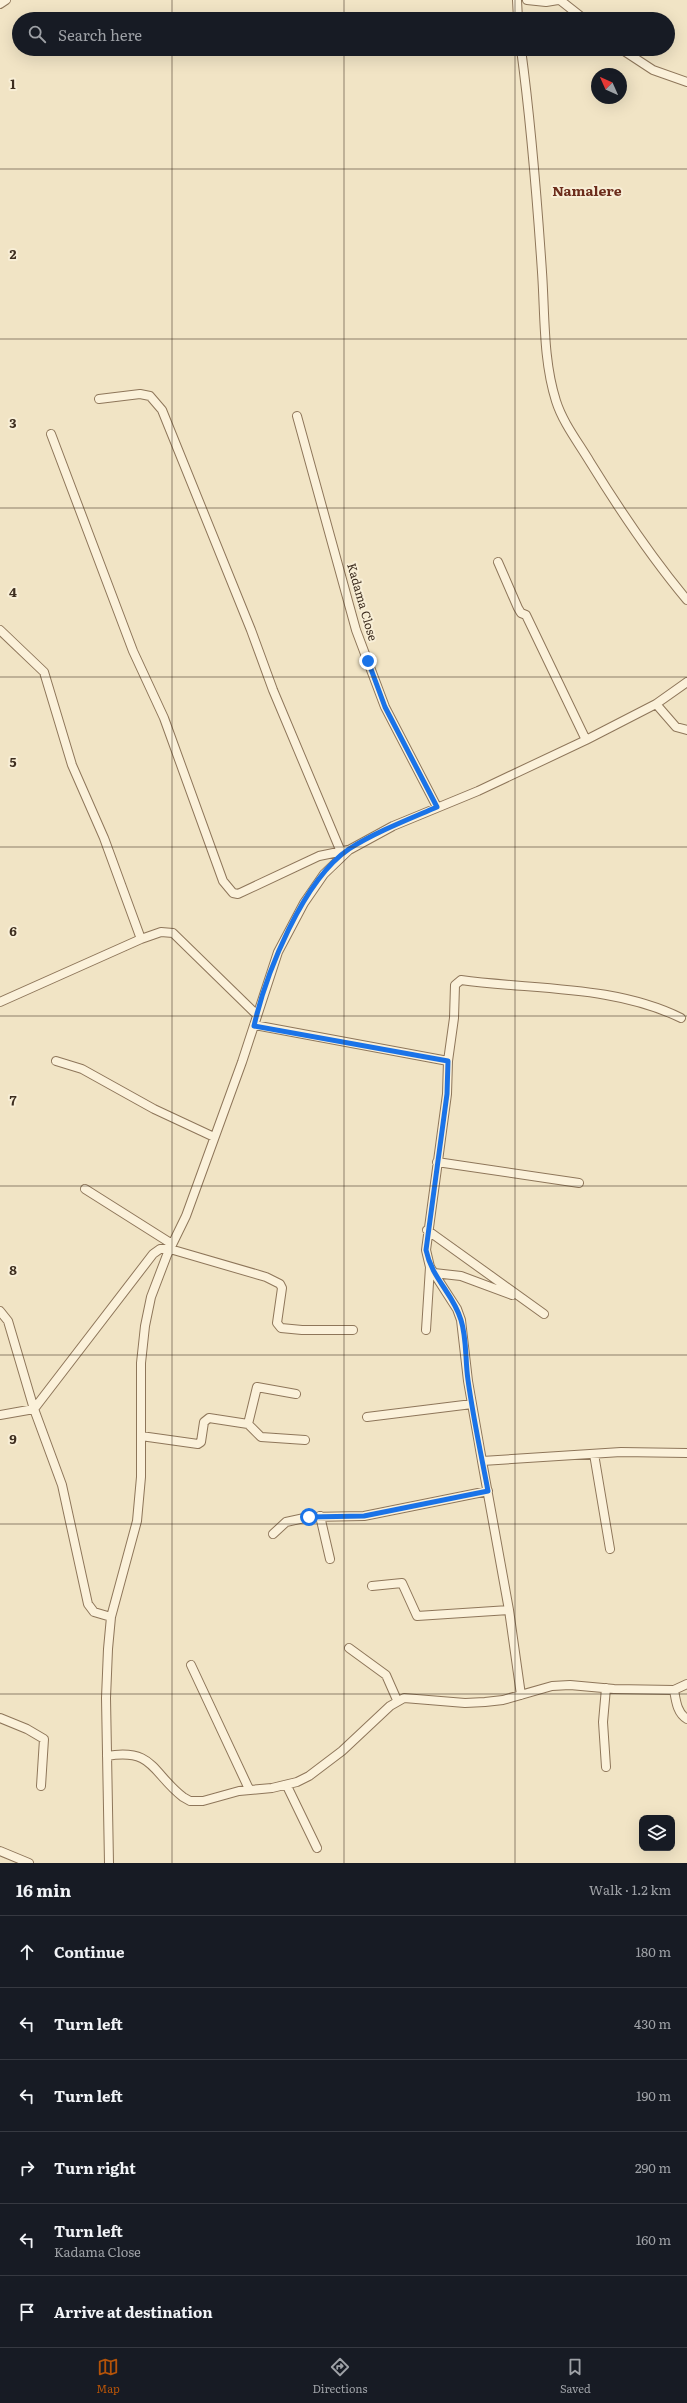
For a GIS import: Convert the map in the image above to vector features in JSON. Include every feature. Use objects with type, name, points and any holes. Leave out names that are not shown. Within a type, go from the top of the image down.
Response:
[{"type":"street","points":[[0,4],[6,0]]},
{"type":"street","points":[[517,0],[518,12]]},
{"type":"street","points":[[527,0],[546,2],[559,0],[575,12]]},
{"type":"street","points":[[522,56],[535,189],[545,334],[551,385],[556,403],[565,422],[603,483],[665,574],[687,600]]},
{"type":"street","points":[[632,56],[653,70],[687,82]]},
{"type":"street","points":[[99,399],[145,395],[150,396],[162,410],[251,630],[273,690],[345,851]]},
{"type":"street","name":"Kadama Close","points":[[297,416],[356,630],[385,707],[437,807]]},
{"type":"street","points":[[51,434],[132,651],[164,718],[223,881],[233,893],[238,894],[319,856],[345,851],[393,826],[478,791],[586,740],[656,704],[687,682]]},
{"type":"street","points":[[498,562],[518,608],[521,613],[526,615],[586,740]]},
{"type":"street","points":[[0,630],[44,672],[72,765],[104,838],[141,939]]},
{"type":"street","points":[[656,704],[676,726],[687,730]]},
{"type":"street","points":[[109,1863],[106,1698],[111,1617],[137,1521],[141,1436],[141,1363],[145,1326],[151,1297],[171,1246],[186,1216],[254,1026],[278,952],[304,903],[324,874],[345,851]]},
{"type":"street","points":[[0,1002],[141,939],[161,932],[173,933],[257,1015]]},
{"type":"street","points":[[521,1695],[509,1610],[472,1404],[461,1320],[432,1270],[426,1250],[427,1230],[447,1094],[448,1061],[454,1018],[453,993],[455,985],[461,980],[599,995],[644,1003],[681,1018]]},
{"type":"street","points":[[254,1026],[448,1061]]},
{"type":"street","points":[[56,1062],[82,1069],[154,1109],[214,1137]]},
{"type":"street","points":[[437,1162],[579,1183]]},
{"type":"street","points":[[85,1189],[171,1246],[266,1277],[280,1284],[282,1288],[277,1323],[281,1328],[302,1330],[354,1330]]},
{"type":"street","points":[[427,1230],[544,1314],[493,1287],[461,1276],[432,1270]]},
{"type":"street","points":[[0,1415],[34,1408],[153,1254],[160,1249],[171,1246]]},
{"type":"street","points":[[426,1330],[432,1270]]},
{"type":"street","points":[[0,1311],[8,1321],[34,1408],[62,1485],[88,1604],[94,1612],[111,1617]]},
{"type":"street","points":[[248,1424],[257,1386],[296,1394]]},
{"type":"street","points":[[367,1417],[472,1404]]},
{"type":"street","points":[[141,1436],[198,1444],[201,1442],[204,1422],[206,1419],[248,1424],[261,1437],[305,1440]]},
{"type":"street","points":[[482,1462],[594,1454],[687,1453]]},
{"type":"street","points":[[594,1454],[610,1549]]},
{"type":"street","points":[[273,1534],[286,1522],[320,1516],[364,1516],[488,1491]]},
{"type":"street","points":[[320,1516],[330,1559]]},
{"type":"street","points":[[372,1586],[402,1583],[415,1615],[417,1616],[509,1610]]},
{"type":"street","points":[[349,1648],[386,1675],[398,1700]]},
{"type":"street","points":[[191,1665],[249,1789]]},
{"type":"street","points":[[107,1756],[127,1753],[142,1759],[154,1767],[177,1793],[190,1801],[203,1801],[249,1789],[287,1786],[309,1776],[342,1750],[398,1700],[404,1698],[452,1702],[485,1702],[521,1695],[539,1689],[570,1685],[606,1688],[674,1690],[687,1684]]},
{"type":"street","points":[[606,1688],[603,1722],[606,1768]]},
{"type":"street","points":[[674,1690],[680,1715],[687,1719]]},
{"type":"street","points":[[0,1718],[27,1729],[44,1739],[41,1786]]},
{"type":"street","points":[[287,1786],[317,1848]]},
{"type":"street","points":[[0,1851],[29,1863]]},
{"type":"district","name":"Namalere","points":[[587,191]]},
{"type":"route","points":[[309,1517],[337,1515],[364,1516],[440,1502],[488,1491],[468,1381],[465,1358],[465,1341],[461,1320],[457,1309],[430,1267],[426,1250],[426,1236],[447,1094],[448,1061],[254,1026],[266,983],[278,952],[304,903],[324,874],[349,850],[393,826],[437,807],[385,707],[368,661]]}]
